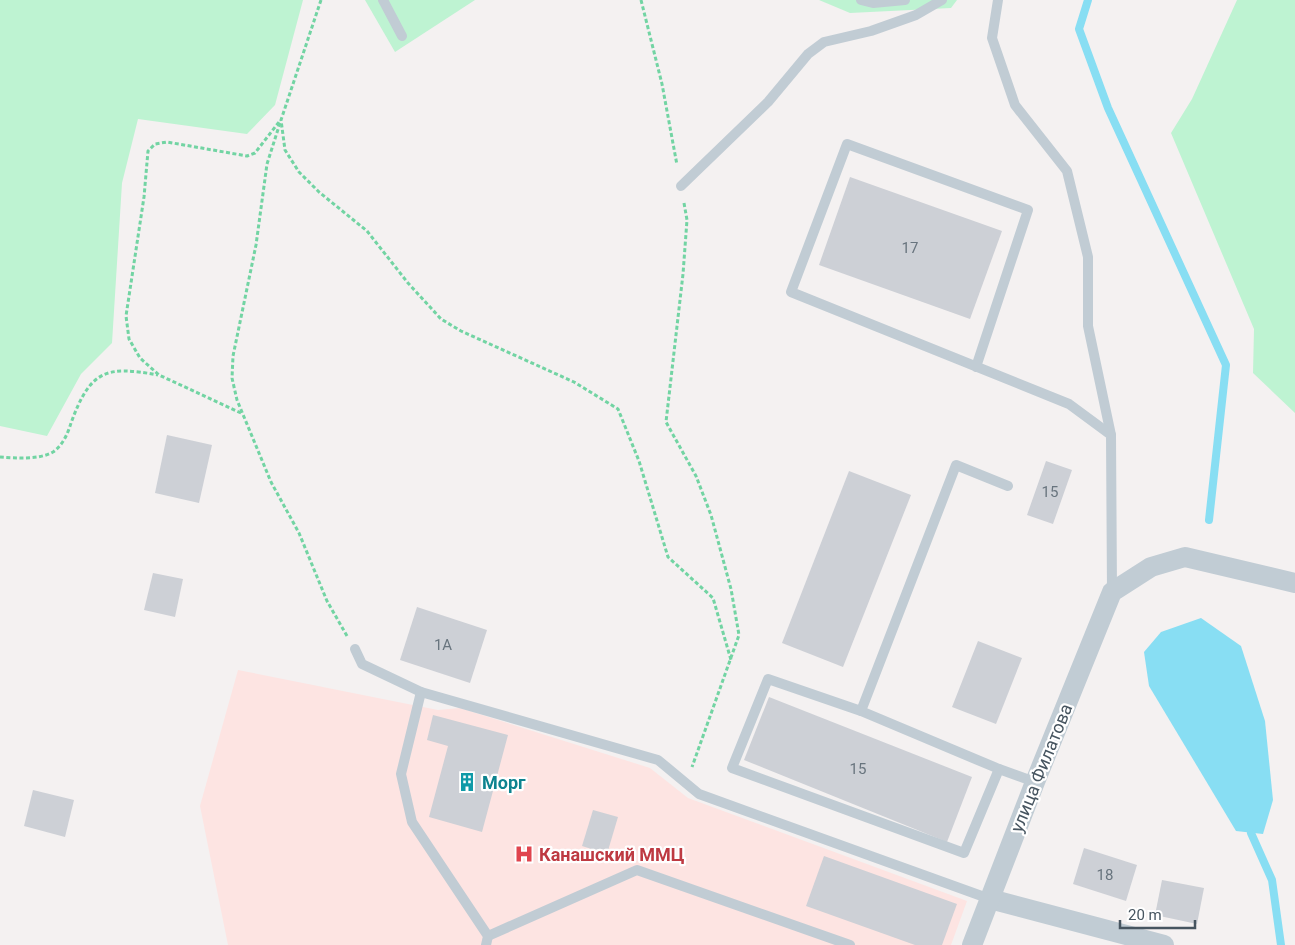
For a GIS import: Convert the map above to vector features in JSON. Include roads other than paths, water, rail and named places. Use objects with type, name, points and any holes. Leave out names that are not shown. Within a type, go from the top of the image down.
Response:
[{"type":"street","points":[[1112,592],[1151,567],[1185,557],[1295,583]]},
{"type":"street","name":"улица Филатова","points":[[972,945],[1035,782],[1112,592]]},
{"type":"street","points":[[990,899],[1164,945]]},
{"type":"lane","points":[[383,0],[402,36]]},
{"type":"lane","points":[[862,0],[873,4],[905,0]]},
{"type":"lane","points":[[681,186],[768,102],[808,54],[824,42],[871,31],[916,15],[942,0]]},
{"type":"lane","points":[[998,0],[992,38],[1015,105],[1067,171],[1088,257],[1088,326],[1111,436],[1112,592]]},
{"type":"lane","points":[[976,367],[1028,210],[847,144],[791,292],[976,367],[1069,404],[1111,436]]},
{"type":"lane","points":[[861,711],[956,465],[1008,486]]},
{"type":"lane","points":[[355,649],[362,664],[420,692],[658,760],[699,794],[990,899]]},
{"type":"lane","points":[[998,769],[964,853],[732,768],[768,679],[861,711],[998,769],[1035,782]]},
{"type":"lane","points":[[420,692],[400,774],[412,822],[487,940],[637,870],[850,945]]},
{"type":"water","points":[[1201,618],[1241,646],[1265,721],[1273,800],[1263,834],[1236,831],[1149,686],[1144,652],[1161,632]]},
{"type":"waterway","points":[[1088,0],[1079,29],[1108,108],[1226,365],[1209,520]]},
{"type":"waterway","points":[[1251,833],[1272,880],[1281,945]]},
{"type":"place","name":"Морг","points":[[467,782]]},
{"type":"place","name":"Канашский ММЦ","points":[[524,854]]}]
